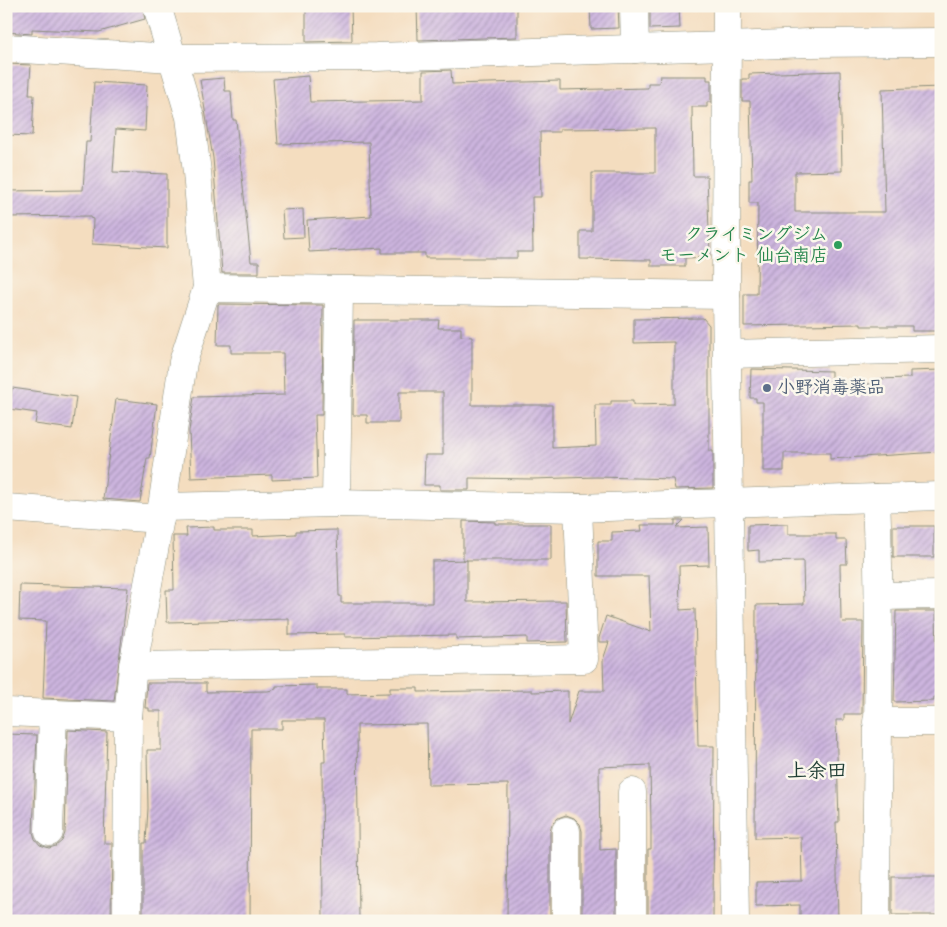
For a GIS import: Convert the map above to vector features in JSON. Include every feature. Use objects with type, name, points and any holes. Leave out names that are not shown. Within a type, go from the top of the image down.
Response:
[{"type":"street","points":[[127,921],[128,717],[133,666],[161,513],[182,362],[207,288],[198,172],[190,117],[157,6]]},
{"type":"street","points":[[634,6],[635,49]]},
{"type":"street","points":[[727,6],[726,295],[734,921]]},
{"type":"street","points":[[6,48],[173,58],[376,57],[809,43],[941,42]]},
{"type":"street","points":[[207,288],[726,295]]},
{"type":"street","points":[[336,503],[339,291]]},
{"type":"street","points":[[728,354],[941,349]]},
{"type":"street","points":[[6,508],[161,513],[336,503],[578,508],[941,496]]},
{"type":"street","points":[[876,498],[880,596],[876,921]]},
{"type":"street","points":[[133,666],[584,659],[578,508]]},
{"type":"street","points":[[880,596],[941,595]]},
{"type":"street","points":[[6,712],[128,717]]},
{"type":"street","points":[[49,832],[53,714]]},
{"type":"street","points":[[877,722],[941,722]]},
{"type":"street","points":[[632,792],[632,921]]},
{"type":"street","points":[[566,831],[566,921]]},
{"type":"building","points":[[6,6],[142,6],[145,19],[99,32],[32,29],[32,34],[6,32]]},
{"type":"building","points":[[417,6],[517,6],[517,37],[418,40]]},
{"type":"building","points":[[590,6],[618,6],[619,28],[591,29]]},
{"type":"building","points":[[650,6],[679,6],[680,28],[650,29]]},
{"type":"building","points":[[306,7],[351,7],[352,41],[306,42]]},
{"type":"building","points":[[6,64],[31,65],[29,95],[34,95],[32,136],[6,135]]},
{"type":"building","points":[[451,70],[452,84],[560,81],[560,90],[648,88],[648,83],[659,83],[660,76],[707,76],[707,80],[711,80],[711,102],[707,102],[707,107],[692,107],[693,176],[707,176],[710,257],[685,258],[685,266],[651,266],[651,260],[580,259],[580,231],[592,231],[592,173],[655,173],[655,128],[560,129],[560,132],[540,132],[541,197],[532,197],[533,252],[517,252],[517,258],[425,258],[425,253],[382,253],[382,248],[309,252],[307,220],[371,216],[369,142],[278,144],[273,79],[308,76],[310,102],[423,100],[423,71]]},
{"type":"building","points":[[840,71],[842,171],[795,172],[795,212],[885,212],[882,89],[941,87],[941,331],[912,331],[912,326],[861,326],[861,324],[744,326],[744,294],[757,294],[758,203],[749,203],[749,180],[752,180],[750,101],[742,101],[742,79],[749,79],[749,74]]},
{"type":"building","points":[[224,78],[225,91],[231,91],[233,120],[236,120],[251,262],[259,262],[259,273],[222,273],[213,158],[200,80]]},
{"type":"building","points":[[94,82],[147,85],[145,131],[116,129],[113,172],[167,174],[167,248],[92,244],[93,219],[90,216],[6,217],[6,191],[83,190],[86,142],[90,142]]},
{"type":"building","points":[[303,209],[304,237],[284,238],[282,210]]},
{"type":"building","points":[[218,304],[323,305],[322,415],[315,415],[317,478],[272,480],[272,475],[191,478],[189,431],[194,397],[284,395],[283,353],[231,353],[231,345],[217,345]]},
{"type":"building","points":[[703,318],[709,325],[709,451],[713,451],[713,488],[675,489],[673,479],[596,477],[533,479],[469,478],[469,490],[440,490],[440,485],[424,485],[425,455],[443,455],[443,392],[399,392],[399,423],[367,423],[367,415],[353,415],[354,320],[439,320],[438,328],[461,328],[461,336],[472,337],[472,405],[552,405],[552,448],[596,446],[595,405],[611,405],[611,401],[633,401],[633,405],[674,404],[674,342],[634,343],[634,319]]},
{"type":"building","points":[[751,369],[831,371],[831,384],[876,384],[876,379],[910,378],[910,371],[941,370],[941,392],[938,392],[939,452],[830,459],[830,453],[784,453],[784,471],[763,471],[763,402],[756,402],[756,398],[750,398]]},
{"type":"building","points":[[12,388],[76,397],[72,429],[35,424],[37,413],[9,409]]},
{"type":"building","points":[[116,399],[157,404],[150,458],[147,458],[140,502],[103,499]]},
{"type":"building","points":[[675,520],[684,520],[676,528],[708,527],[709,565],[679,566],[680,610],[695,609],[698,746],[714,746],[713,921],[648,921],[648,849],[651,849],[650,765],[599,767],[600,850],[616,849],[616,921],[582,921],[582,831],[580,824],[574,818],[566,815],[558,818],[552,824],[550,831],[550,921],[507,921],[508,784],[428,785],[427,724],[357,725],[359,921],[323,921],[322,762],[325,762],[324,720],[282,720],[282,729],[251,729],[250,921],[143,921],[143,843],[146,843],[148,808],[147,750],[161,750],[161,711],[149,711],[149,708],[145,708],[147,683],[206,683],[206,692],[268,691],[276,689],[276,686],[317,685],[317,689],[347,689],[347,694],[390,693],[390,688],[418,688],[418,692],[568,691],[568,724],[579,691],[604,691],[603,660],[609,642],[599,642],[599,638],[606,616],[651,632],[649,576],[598,576],[598,541],[612,541],[612,532],[642,531],[641,525],[675,525]]},
{"type":"building","points":[[463,521],[495,522],[495,524],[551,524],[551,560],[463,560]]},
{"type":"building","points":[[788,524],[788,534],[836,534],[836,540],[846,540],[847,564],[840,564],[841,620],[843,622],[863,622],[862,714],[844,714],[844,720],[836,720],[839,822],[836,822],[838,921],[800,921],[800,905],[756,906],[756,882],[802,881],[801,837],[755,838],[756,605],[804,604],[803,561],[759,562],[759,550],[748,551],[748,525]]},
{"type":"building","points":[[893,526],[934,526],[934,557],[893,557]]},
{"type":"building","points":[[214,527],[214,530],[253,530],[253,536],[296,534],[296,531],[337,530],[339,596],[341,596],[341,603],[432,603],[432,561],[467,560],[467,602],[566,601],[567,642],[527,643],[527,637],[456,639],[456,635],[345,637],[345,634],[289,635],[289,619],[167,622],[166,590],[174,590],[173,536],[187,536],[186,528]]},
{"type":"building","points":[[20,585],[128,588],[114,701],[43,698],[46,621],[19,620]]},
{"type":"building","points":[[896,611],[936,611],[937,663],[941,663],[941,697],[934,697],[934,701],[894,702]]},
{"type":"building","points":[[68,730],[107,732],[104,843],[112,843],[111,921],[6,921],[6,734],[37,735],[33,832],[35,839],[40,845],[49,848],[56,846],[62,841],[65,833]]},
{"type":"building","points":[[892,877],[941,877],[941,915],[892,915]]},
{"type":"place","name":"クライミングジム モーメント 仙台南店","points":[[838,245]]},
{"type":"place","name":"小野消毒薬品","points":[[767,388]]},
{"type":"district","name":"上余田","points":[[817,772]]}]
